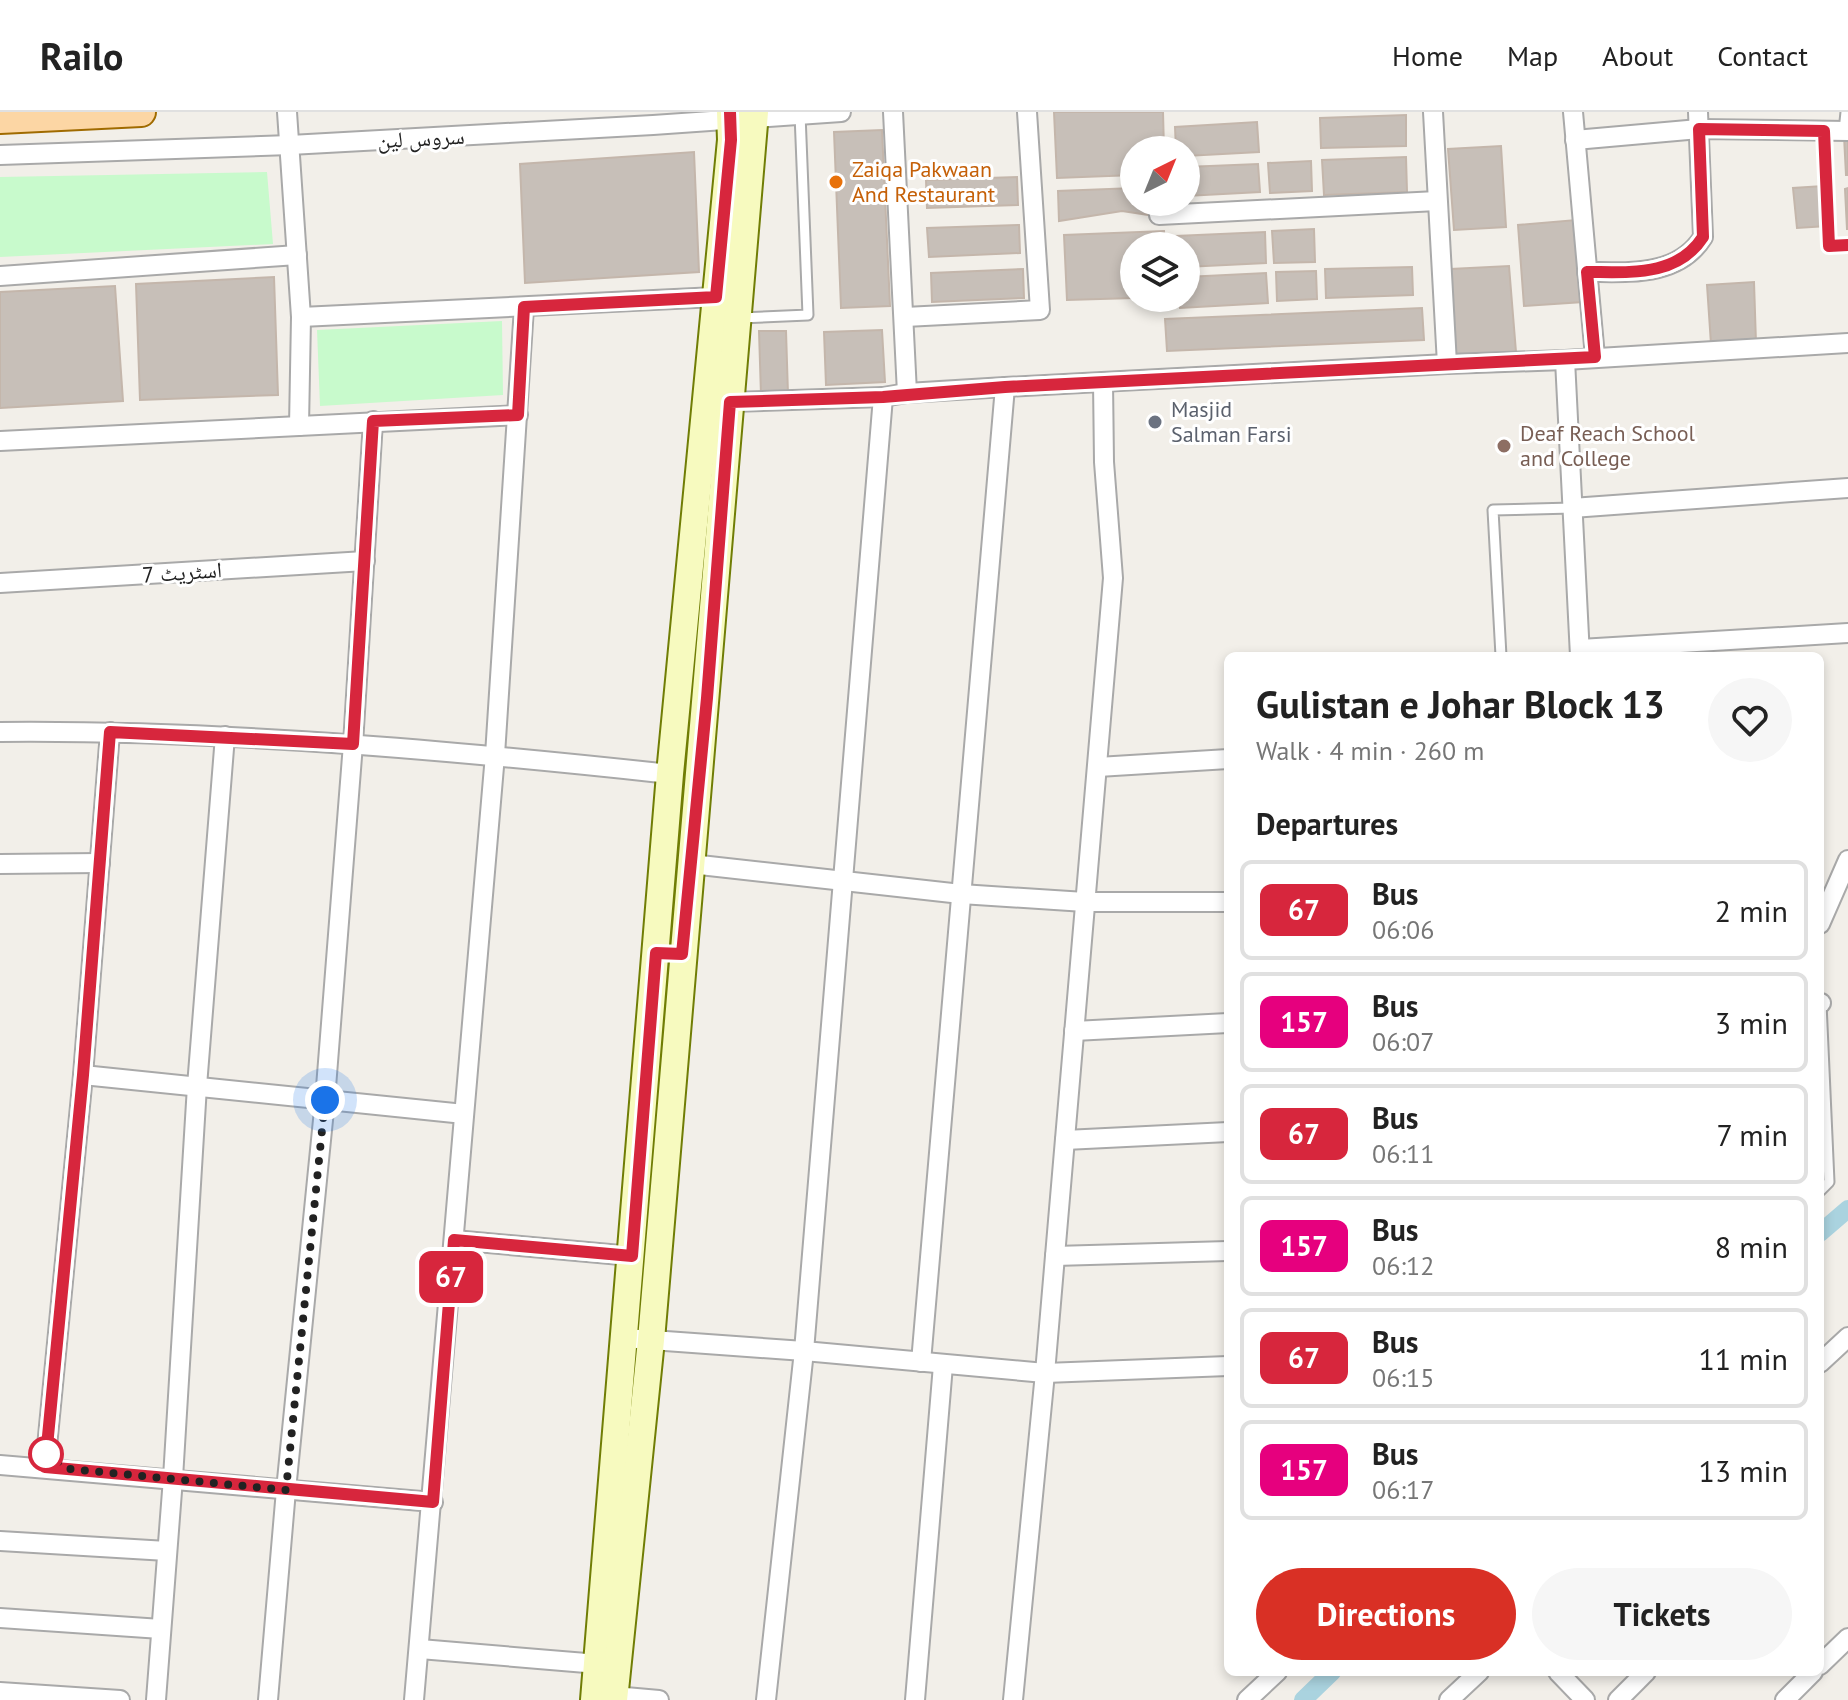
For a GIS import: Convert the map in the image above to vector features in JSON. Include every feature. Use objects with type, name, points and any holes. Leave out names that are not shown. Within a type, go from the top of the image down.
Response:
[{"type":"main road","points":[[0,119],[141,112]]},
{"type":"street","points":[[287,112],[301,317],[299,426]]},
{"type":"street","name":"سروس لین","points":[[0,155],[290,145],[841,112]]},
{"type":"street","points":[[893,112],[907,393]]},
{"type":"street","points":[[905,317],[1040,310],[1027,112]]},
{"type":"street","points":[[1433,112],[1447,364]]},
{"type":"street","points":[[1573,112],[1595,357]]},
{"type":"street","points":[[607,1699],[598,1664],[670,774],[731,140],[743,116]]},
{"type":"street","points":[[607,1699],[651,1340],[737,318],[743,116]]},
{"type":"street","points":[[1575,140],[1698,120],[1824,131],[1846,124]]},
{"type":"street","points":[[1587,272],[1639,272],[1673,264],[1694,252],[1703,237],[1698,120]]},
{"type":"street","points":[[1200,213],[1437,201]]},
{"type":"street","points":[[0,276],[297,255]]},
{"type":"street","points":[[301,317],[716,297]]},
{"type":"street","points":[[414,1700],[495,755],[524,307]]},
{"type":"street","points":[[730,402],[883,397],[1005,387],[1848,343]]},
{"type":"street","points":[[1565,360],[1580,652],[1848,633]]},
{"type":"street","points":[[1013,1700],[1045,1373],[1113,578],[1104,462],[1103,382]]},
{"type":"street","points":[[921,1362],[1005,387]]},
{"type":"street","points":[[766,1700],[804,1351],[883,397]]},
{"type":"street","points":[[0,441],[518,415]]},
{"type":"street","points":[[268,1700],[325,1100],[353,744],[373,421]]},
{"type":"street","points":[[1572,508],[1848,488]]},
{"type":"street","name":"اسٹریٹ 7","points":[[0,583],[365,561]]},
{"type":"street","points":[[0,732],[110,732],[353,744],[495,755],[670,774]]},
{"type":"street","points":[[45,1467],[83,1075],[110,732]]},
{"type":"street","points":[[156,1700],[197,1086],[225,736]]},
{"type":"street","points":[[1098,767],[1224,759]]},
{"type":"street","points":[[1824,915],[1848,860]]},
{"type":"street","points":[[0,864],[100,863]]},
{"type":"street","points":[[691,864],[961,894],[1085,902],[1224,902]]},
{"type":"street","points":[[656,953],[682,954]]},
{"type":"street","points":[[1074,1031],[1224,1023]]},
{"type":"street","points":[[83,1075],[464,1114]]},
{"type":"street","points":[[1065,1140],[1224,1132]]},
{"type":"street","points":[[454,1240],[632,1256]]},
{"type":"street","points":[[1055,1256],[1224,1251]]},
{"type":"street","points":[[1824,1359],[1848,1337]]},
{"type":"street","points":[[624,1338],[1045,1373],[1224,1366]]},
{"type":"street","points":[[915,1700],[943,1365]]},
{"type":"street","points":[[0,1465],[433,1502]]},
{"type":"street","points":[[0,1541],[167,1551]]},
{"type":"street","points":[[0,1618],[161,1629]]},
{"type":"street","points":[[1824,1661],[1848,1638]]},
{"type":"street","points":[[420,1649],[598,1664]]},
{"type":"street","points":[[1247,1700],[1273,1676]]},
{"type":"street","points":[[1449,1700],[1475,1676]]},
{"type":"street","points":[[1562,1676],[1585,1700]]},
{"type":"street","points":[[1618,1700],[1642,1676]]},
{"type":"street","points":[[1785,1700],[1809,1676]]},
{"type":"street","points":[[0,1692],[120,1700]]},
{"type":"street","points":[[607,1699],[659,1700]]},
{"type":"lane","points":[[737,318],[808,315],[800,113]]},
{"type":"lane","points":[[1824,131],[1829,246],[1848,245]]},
{"type":"lane","points":[[1501,652],[1493,510],[1572,508]]},
{"type":"lane","points":[[1824,1083],[1829,1182],[1824,1187]]},
{"type":"green space","points":[[267,172],[273,244],[0,257],[0,177]]},
{"type":"green space","points":[[502,321],[503,395],[320,406],[317,330]]},
{"type":"building","points":[[1054,112],[1163,112],[1164,136],[1120,136],[1120,176],[1057,178]]},
{"type":"building","points":[[1406,115],[1406,146],[1321,148],[1320,118]]},
{"type":"building","points":[[1257,122],[1259,152],[1200,155],[1200,136],[1175,136],[1175,127]]},
{"type":"building","points":[[882,130],[890,306],[841,308],[834,132]]},
{"type":"building","points":[[1844,136],[1848,136],[1848,175],[1846,175]]},
{"type":"building","points":[[1501,146],[1506,227],[1454,230],[1448,149]]},
{"type":"building","points":[[694,152],[699,272],[525,283],[520,164]]},
{"type":"building","points":[[1406,157],[1407,192],[1324,195],[1322,160]]},
{"type":"building","points":[[1311,161],[1312,191],[1270,193],[1268,163]]},
{"type":"building","points":[[1258,164],[1260,192],[1200,195],[1200,166]]},
{"type":"building","points":[[1017,177],[1018,205],[927,208],[926,180]]},
{"type":"building","points":[[1823,186],[1827,226],[1797,228],[1793,188]]},
{"type":"building","points":[[1848,188],[1848,229],[1847,229],[1845,189]]},
{"type":"building","points":[[1120,189],[1120,211],[1059,221],[1058,191]]},
{"type":"building","points":[[1576,220],[1583,302],[1524,306],[1518,225]]},
{"type":"building","points":[[1019,225],[1020,253],[929,257],[927,228]]},
{"type":"building","points":[[1314,229],[1315,262],[1274,263],[1272,231]]},
{"type":"building","points":[[1265,232],[1266,263],[1200,266],[1200,235]]},
{"type":"building","points":[[1120,233],[1120,298],[1067,300],[1064,235]]},
{"type":"building","points":[[1509,266],[1516,352],[1454,356],[1451,269]]},
{"type":"building","points":[[1412,267],[1413,295],[1326,298],[1325,269]]},
{"type":"building","points":[[1023,269],[1024,298],[932,302],[931,273]]},
{"type":"building","points":[[1316,271],[1317,299],[1277,301],[1276,272]]},
{"type":"building","points":[[1266,273],[1268,303],[1200,307],[1200,276]]},
{"type":"building","points":[[274,277],[278,395],[140,400],[136,284]]},
{"type":"building","points":[[1754,282],[1756,343],[1711,344],[1707,285]]},
{"type":"building","points":[[115,286],[123,401],[0,408],[0,292]]},
{"type":"building","points":[[1422,308],[1424,340],[1167,351],[1165,319]]},
{"type":"building","points":[[882,330],[885,382],[826,385],[824,332]]},
{"type":"building","points":[[759,331],[786,331],[788,394],[761,395]]},
{"type":"waterway","points":[[1824,1230],[1848,1209]]},
{"type":"waterway","points":[[1303,1700],[1328,1676]]},
{"type":"bus line","name":"67","points":[[730,112],[731,140],[716,297],[524,307],[518,415],[373,421],[353,744],[110,732],[83,1075],[45,1467],[433,1502],[454,1240],[632,1256],[656,953],[682,954],[707,698],[730,402],[883,397],[1005,387],[1595,357],[1587,272],[1639,272],[1673,264],[1694,252],[1703,237],[1699,129],[1824,131],[1829,246],[1848,245]]},
{"type":"place","name":"Zaiqa Pakwaan And Restaurant","points":[[836,182]]},
{"type":"place","name":"Masjid Salman Farsi","points":[[1155,422]]},
{"type":"place","name":"Deaf Reach School and College","points":[[1504,446]]},
{"type":"route","points":[[46,1454],[70,1469],[286,1490],[325,1100]]}]
